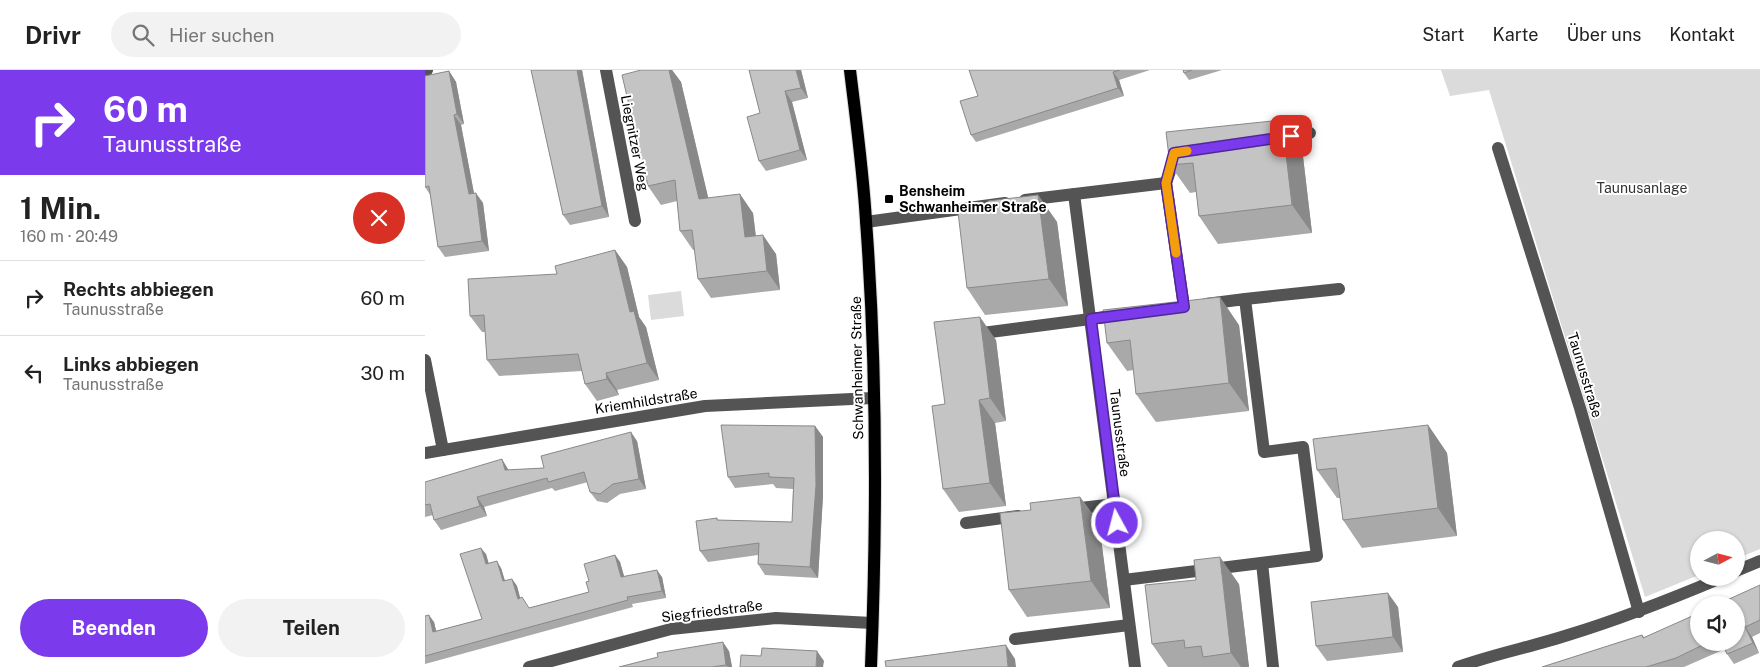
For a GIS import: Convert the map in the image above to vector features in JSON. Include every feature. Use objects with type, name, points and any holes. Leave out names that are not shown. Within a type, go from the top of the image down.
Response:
[{"type":"main road","name":"Schwanheimer Straße","points":[[850,70],[866,222],[873,398],[874,543],[871,667]]},
{"type":"street","name":"Liegnitzer Weg","points":[[606,70],[635,221]]},
{"type":"street","points":[[1261,140],[1310,133]]},
{"type":"street","name":"Taunusstraße","points":[[1498,148],[1580,408],[1639,612]]},
{"type":"street","points":[[1193,150],[1174,153],[1166,183],[1179,307],[1339,289]]},
{"type":"street","points":[[866,222],[1166,183]]},
{"type":"street","name":"Taunusstraße","points":[[1075,194],[1135,667]]},
{"type":"street","points":[[1124,580],[1317,556],[1308,446],[1264,452],[1245,299]]},
{"type":"street","points":[[964,336],[1137,313]]},
{"type":"street","points":[[425,360],[443,450]]},
{"type":"street","name":"Kriemhildstraße","points":[[425,453],[705,406],[873,398]]},
{"type":"street","points":[[1059,511],[1115,504]]},
{"type":"street","points":[[966,523],[1031,515]]},
{"type":"street","points":[[1745,567],[1760,561]]},
{"type":"street","points":[[1262,563],[1273,667]]},
{"type":"street","points":[[1458,667],[1501,652],[1566,636],[1639,612],[1702,586]]},
{"type":"street","name":"Siegfriedstraße","points":[[529,667],[671,629],[776,618],[872,622]]},
{"type":"street","points":[[1015,639],[1129,625]]},
{"type":"green space","name":"Taunusanlage","points":[[1441,70],[1760,70],[1760,549],[1745,555],[1745,531],[1690,531],[1690,579],[1645,597],[1489,90],[1450,96]]},
{"type":"green space","points":[[681,291],[684,316],[651,320],[648,295]]},
{"type":"building","points":[[531,70],[577,70],[602,206],[563,215]]},
{"type":"building","points":[[641,70],[669,70],[699,199],[740,194],[745,237],[763,235],[767,271],[698,279],[692,230],[680,231],[675,180],[648,186],[622,75]]},
{"type":"building","points":[[749,70],[796,70],[801,88],[785,91],[800,150],[759,161],[747,117],[760,113]]},
{"type":"building","points":[[969,70],[1120,70],[1113,72],[1118,88],[971,135],[960,101],[978,96]]},
{"type":"building","points":[[449,71],[457,114],[454,115],[469,194],[476,193],[482,241],[438,247],[429,186],[425,187],[425,76]]},
{"type":"building","points":[[1282,120],[1292,205],[1199,216],[1193,163],[1170,165],[1166,132]]},
{"type":"building","points":[[1038,195],[1049,279],[967,288],[958,212],[989,208],[988,201]]},
{"type":"building","points":[[615,250],[630,312],[634,311],[647,363],[606,373],[607,379],[585,384],[578,354],[487,360],[484,315],[470,316],[468,279],[557,274],[555,266]]},
{"type":"building","points":[[1220,297],[1229,383],[1136,394],[1130,340],[1107,343],[1103,310]]},
{"type":"building","points":[[980,317],[990,398],[979,400],[990,483],[943,489],[932,406],[945,404],[934,322]]},
{"type":"building","points":[[721,425],[815,426],[816,485],[810,567],[758,564],[759,543],[700,551],[696,521],[717,518],[717,520],[792,522],[794,478],[769,477],[769,473],[728,477]]},
{"type":"building","points":[[1428,425],[1438,508],[1343,520],[1336,468],[1317,470],[1313,439]]},
{"type":"building","points":[[631,432],[639,479],[613,484],[600,494],[590,492],[584,472],[548,482],[547,478],[477,497],[480,506],[434,520],[430,504],[425,505],[425,482],[502,459],[505,470],[544,468],[541,456]]},
{"type":"building","points":[[1080,497],[1091,581],[1009,590],[1000,513],[1031,510],[1030,503]]},
{"type":"building","points":[[481,548],[486,564],[497,561],[503,581],[512,579],[518,599],[522,597],[529,608],[589,592],[586,582],[589,581],[584,564],[615,555],[621,577],[657,570],[662,591],[627,597],[628,600],[425,656],[425,616],[429,615],[433,632],[482,619],[460,554]]},
{"type":"building","points":[[1220,557],[1231,653],[1203,657],[1201,646],[1185,648],[1184,640],[1152,644],[1145,585],[1196,580],[1194,560]]},
{"type":"building","points":[[1760,585],[1760,620],[1745,627],[1745,596],[1736,596]]},
{"type":"building","points":[[1388,593],[1393,637],[1316,646],[1311,602]]},
{"type":"building","points":[[1690,617],[1690,651],[1676,658],[1646,667],[1542,667],[1642,635],[1643,638]]},
{"type":"building","points":[[1745,627],[1753,643],[1745,646]]},
{"type":"building","points":[[723,642],[726,665],[712,667],[619,667],[658,657],[657,653]]},
{"type":"building","points":[[1006,645],[1008,667],[886,667],[885,661]]},
{"type":"building","points":[[762,648],[817,651],[816,667],[740,667],[741,655],[761,656]]},
{"type":"slow traffic","points":[[1176,253],[1166,183],[1174,153],[1187,151]]},
{"type":"place","name":"Bensheim Schwanheimer Straße","points":[[889,199]]},
{"type":"route","points":[[1117,523],[1091,319],[1184,307],[1166,183],[1174,153],[1291,136]]}]
